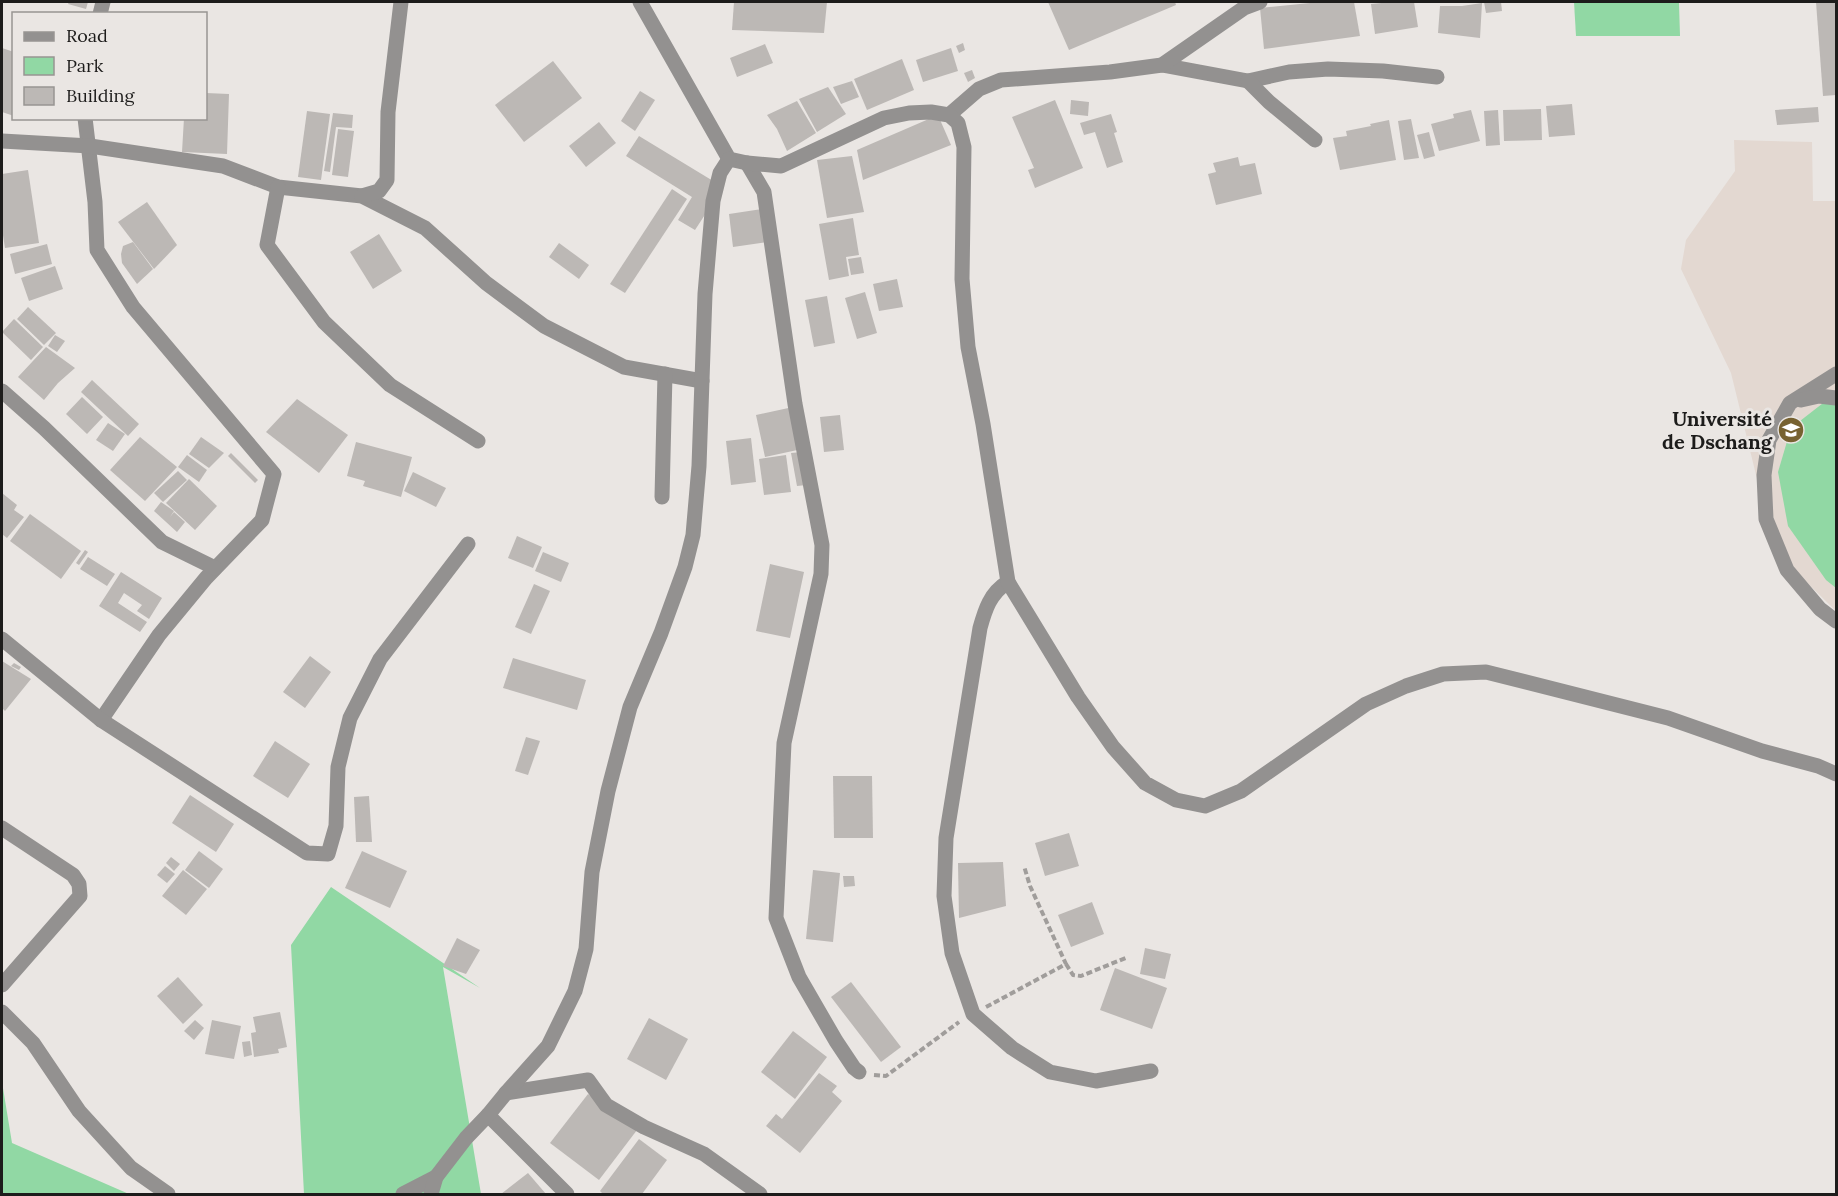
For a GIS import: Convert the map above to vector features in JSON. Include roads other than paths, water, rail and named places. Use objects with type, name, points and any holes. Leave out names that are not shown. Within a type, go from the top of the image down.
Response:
[{"type":"street","points":[[362,196],[379,191],[387,180],[388,112],[401,2]]},
{"type":"street","points":[[640,2],[729,159],[781,166],[884,118],[909,112],[949,115],[958,123],[964,147],[962,279],[968,347],[983,424],[1008,582],[1078,697],[1113,747],[1145,783],[1176,800],[1205,806],[1241,791],[1366,704],[1406,686],[1443,674],[1486,672],[1668,718],[1762,752],[1818,766],[1836,774]]},
{"type":"street","points":[[1162,65],[1244,8],[1260,2]]},
{"type":"street","points":[[949,115],[979,89],[1001,80],[1110,72],[1162,65],[1248,81],[1289,72],[1328,69],[1383,71],[1437,77]]},
{"type":"street","points":[[1248,81],[1269,102],[1315,140]]},
{"type":"street","points":[[85,120],[90,146],[97,250],[133,307],[274,474],[262,520],[215,568],[159,635],[100,720]]},
{"type":"street","points":[[2,141],[90,146],[223,166],[278,187],[362,196],[425,228],[486,283],[544,326],[624,367],[702,381]]},
{"type":"street","points":[[431,1194],[436,1178],[466,1138],[548,1046],[575,991],[586,949],[592,872],[608,791],[630,707],[661,633],[685,567],[693,535],[699,466],[705,294],[713,201],[720,173],[729,159]]},
{"type":"street","points":[[747,163],[764,192],[795,404],[822,544],[821,574],[784,743],[776,918],[799,977],[836,1041],[859,1072]]},
{"type":"street","points":[[278,187],[267,245],[324,322],[390,386],[478,441]]},
{"type":"street","points":[[662,498],[665,374]]},
{"type":"street","points":[[1836,374],[1790,403],[1769,440],[1764,475],[1766,519],[1787,570],[1820,609],[1836,621]]},
{"type":"street","points":[[2,391],[44,428],[162,543],[215,568]]},
{"type":"street","points":[[1790,403],[1819,396],[1836,399]]},
{"type":"street","points":[[2,639],[100,720],[307,853],[328,854],[336,826],[338,767],[350,718],[380,659],[468,544]]},
{"type":"street","points":[[1008,582],[1000,587],[986,606],[980,628],[946,837],[944,896],[952,953],[973,1014],[1012,1048],[1050,1072],[1096,1081],[1151,1071]]},
{"type":"street","points":[[2,828],[73,875],[79,884],[80,896],[2,985]]},
{"type":"street","points":[[2,1012],[33,1043],[86,1119],[131,1168],[168,1194]]},
{"type":"street","points":[[506,1093],[588,1080],[606,1105],[644,1127],[704,1154],[760,1194]]},
{"type":"street","points":[[488,1115],[567,1194]]},
{"type":"street","points":[[403,1194],[436,1178]]},
{"type":"place","name":"Université de Dschang","points":[[1791,430]]}]
